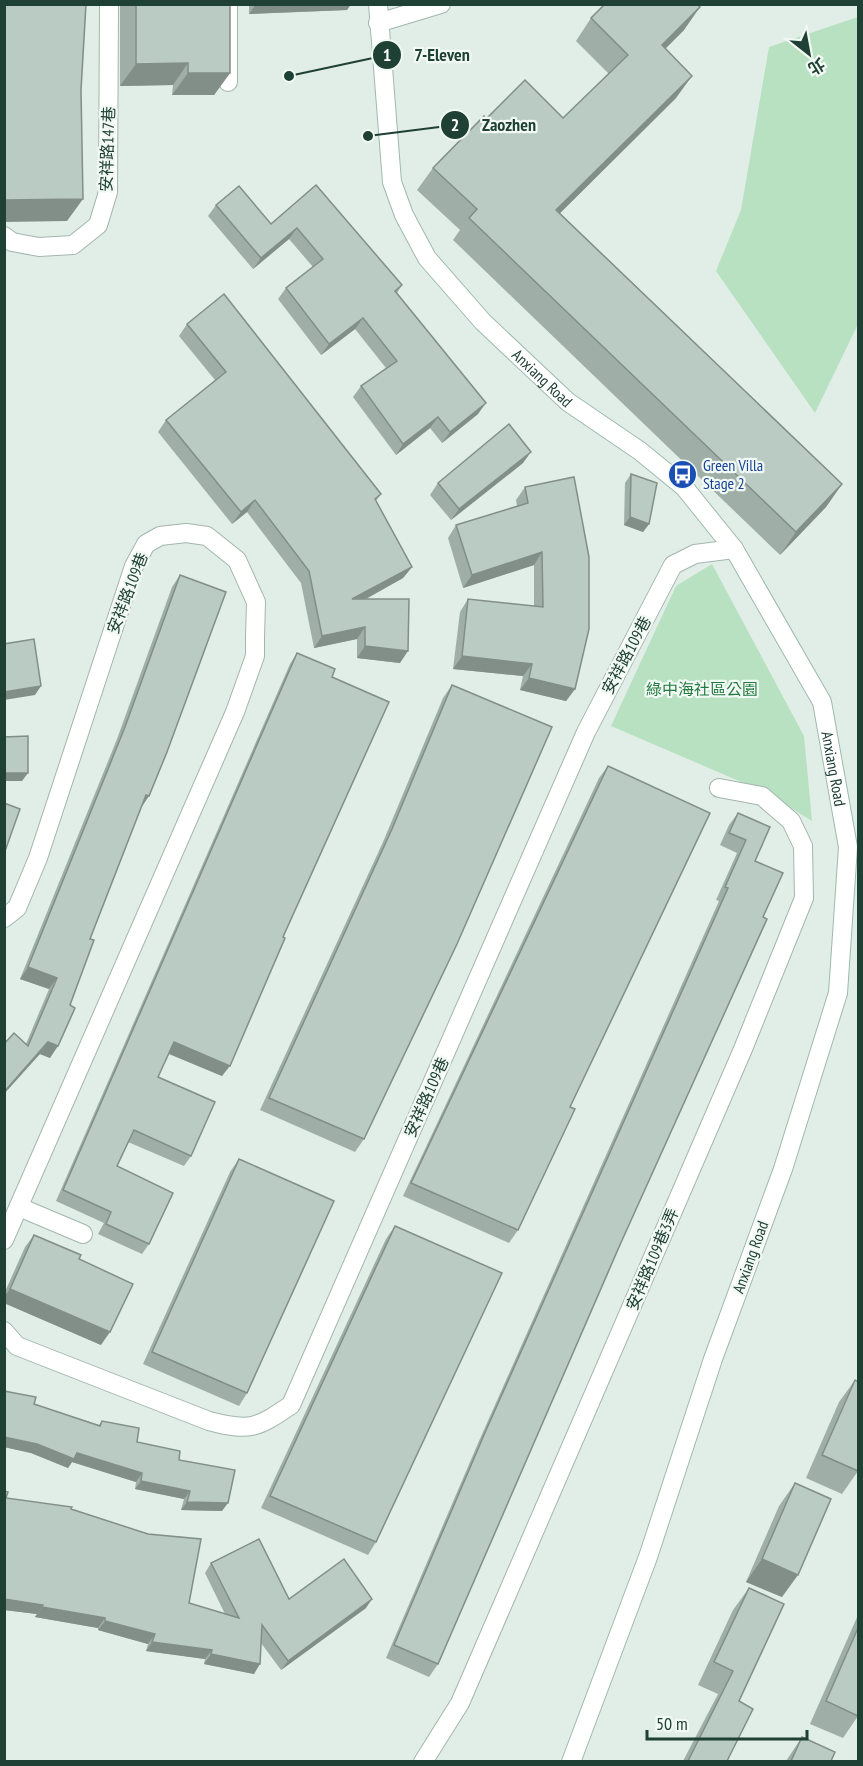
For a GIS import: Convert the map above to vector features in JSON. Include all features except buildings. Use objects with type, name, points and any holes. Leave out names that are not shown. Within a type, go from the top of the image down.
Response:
[{"type":"street","name":"安祥路147巷","points":[[4,236],[12,242],[39,247],[73,244],[98,225],[108,192],[109,4]]},
{"type":"street","points":[[228,4],[228,82]]},
{"type":"street","points":[[378,14],[441,4]]},
{"type":"street","name":"Anxiang Road","points":[[378,14],[392,182],[404,215],[428,258],[483,322],[568,402],[640,451],[684,487],[734,549],[822,702],[848,847],[838,993],[783,1169],[713,1359],[648,1557],[571,1761]]},
{"type":"street","name":"安祥路109巷","points":[[4,918],[17,908],[38,858],[134,566],[146,544],[160,536],[186,533],[207,536],[237,560],[256,602],[255,656],[235,712],[4,1240]]},
{"type":"street","name":"安祥路109巷","points":[[4,1331],[17,1346],[209,1420],[233,1427],[262,1425],[291,1405],[596,713],[673,565],[695,554],[734,549]]},
{"type":"street","name":"安祥路109巷3弄","points":[[423,1761],[460,1703],[743,1049],[804,898],[803,846],[790,821],[762,796],[719,788]]},
{"type":"street","points":[[19,1207],[83,1234]]},
{"type":"green space","points":[[858,17],[858,324],[815,413],[716,271],[741,210],[769,47]]},
{"type":"green space","name":"綠中海社區公園","points":[[712,564],[804,736],[812,821],[767,793],[611,726],[676,586]]},
{"type":"place","name":"7-Eleven","points":[[289,76]]},
{"type":"place","name":"Zaozhen","points":[[368,136]]},
{"type":"place","name":"Green Villa Stage 2","points":[[682,474]]}]
